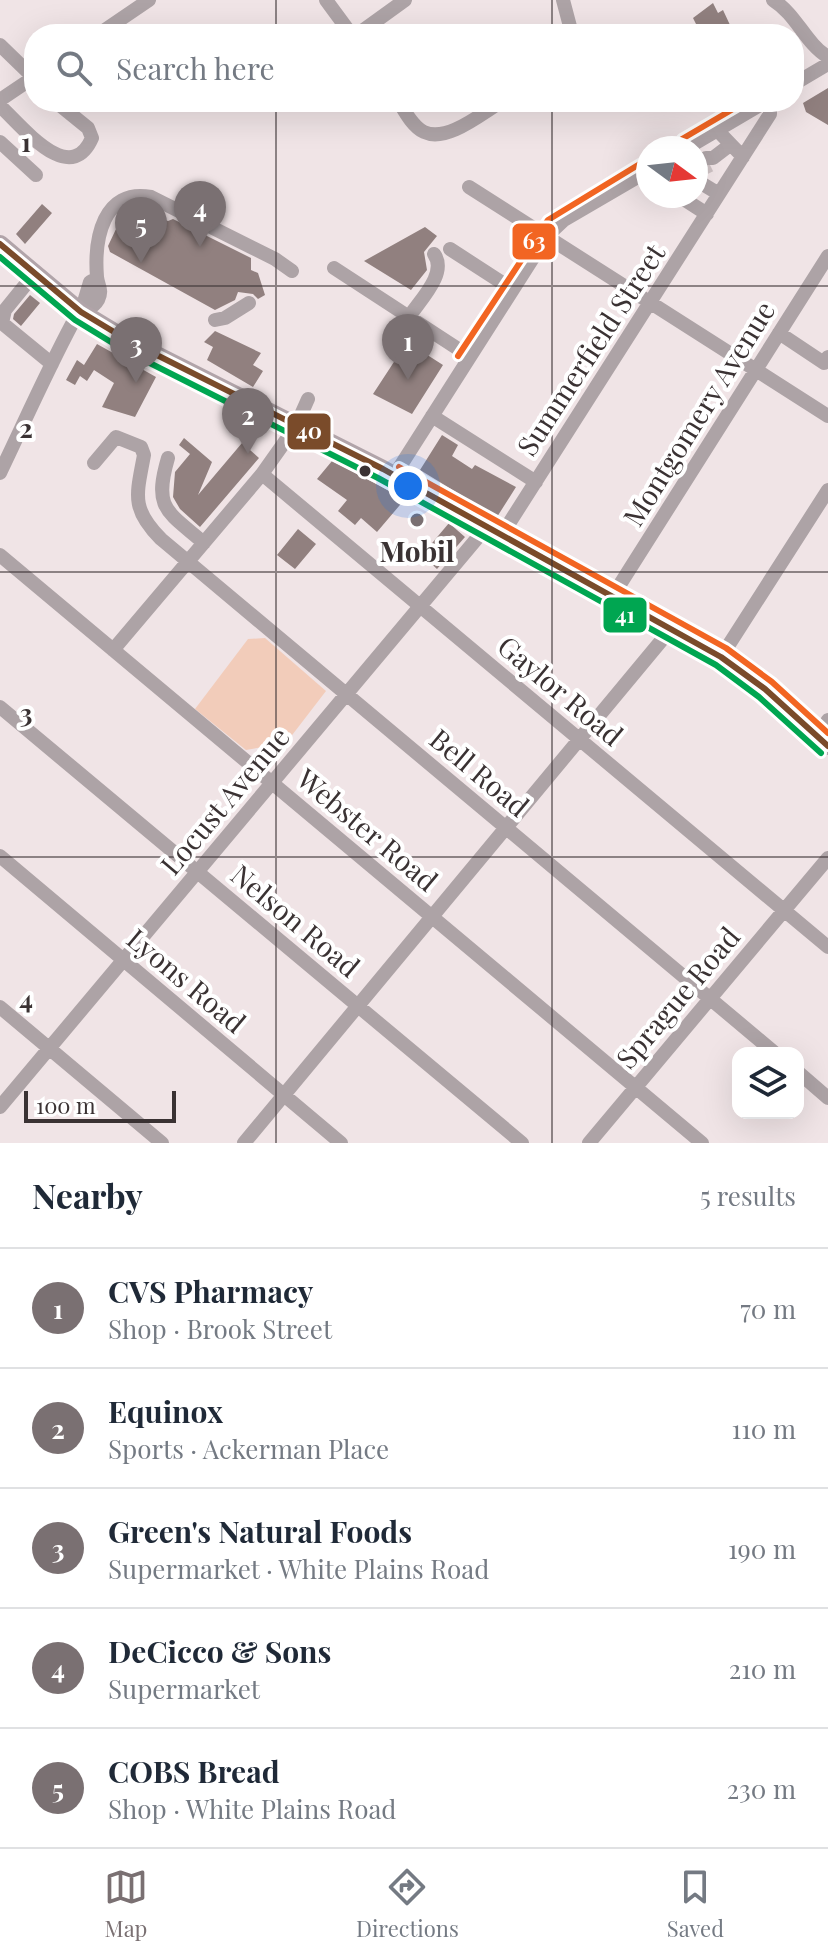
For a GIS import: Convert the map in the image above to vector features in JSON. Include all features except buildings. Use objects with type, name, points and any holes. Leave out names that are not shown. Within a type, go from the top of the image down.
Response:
[{"type":"main road","points":[[0,244],[81,312],[167,368],[254,414],[296,426],[394,476],[671,629],[721,657],[825,734]]},
{"type":"street","points":[[326,0],[344,24]]},
{"type":"street","points":[[372,24],[405,0]]},
{"type":"street","points":[[563,0],[569,24]]},
{"type":"street","points":[[113,24],[146,1]]},
{"type":"street","points":[[778,2],[800,24]]},
{"type":"street","points":[[804,30],[817,50],[828,57]]},
{"type":"street","points":[[0,45],[24,72]]},
{"type":"street","points":[[804,78],[828,64]]},
{"type":"street","points":[[0,100],[24,86]]},
{"type":"street","points":[[0,106],[44,146],[61,159],[69,160],[81,154],[92,138],[88,128],[68,112]]},
{"type":"street","points":[[406,112],[416,126],[434,135],[453,130],[484,112]]},
{"type":"street","points":[[707,136],[749,112]]},
{"type":"street","name":"Summerfield Street","points":[[490,530],[508,525],[770,112]]},
{"type":"street","points":[[717,130],[743,157]]},
{"type":"street","points":[[0,142],[36,175]]},
{"type":"street","points":[[708,163],[730,145]]},
{"type":"street","points":[[708,175],[719,194]]},
{"type":"street","points":[[394,476],[547,236],[564,220],[636,179]]},
{"type":"street","points":[[469,187],[828,416]]},
{"type":"street","points":[[0,473],[46,388],[52,364],[81,312],[98,300],[101,289],[96,245],[104,221],[119,200],[140,195],[169,205],[292,271]]},
{"type":"street","points":[[698,208],[707,214]]},
{"type":"street","points":[[450,249],[512,289]]},
{"type":"street","points":[[409,317],[438,273],[439,263],[434,254]]},
{"type":"street","name":"Montgomery Avenue","points":[[612,597],[828,256]]},
{"type":"street","points":[[334,268],[469,356]]},
{"type":"street","points":[[35,273],[5,310],[2,323],[52,364]]},
{"type":"street","points":[[215,320],[225,318],[249,303]]},
{"type":"street","points":[[779,333],[824,363],[828,357]]},
{"type":"street","points":[[113,650],[262,474],[296,426],[308,399]]},
{"type":"street","points":[[432,416],[536,482]]},
{"type":"street","name":"Bell Road","points":[[94,463],[116,437],[141,447],[144,455],[137,505],[153,531],[768,1047]]},
{"type":"street","points":[[168,458],[160,486],[164,509],[204,543]]},
{"type":"street","name":"Gaylor Road","points":[[262,474],[828,947]]},
{"type":"street","points":[[721,657],[828,490]]},
{"type":"street","name":"Locust Avenue","points":[[0,1107],[479,536],[490,530]]},
{"type":"street","name":"Webster Road","points":[[0,555],[702,1143]]},
{"type":"street","points":[[244,1143],[671,629]]},
{"type":"street","name":"Nelson Road","points":[[0,707],[522,1143]]},
{"type":"street","name":"Lyons Road","points":[[0,856],[341,1143]]},
{"type":"street","name":"Sprague Road","points":[[589,1143],[828,858]]},
{"type":"street","points":[[0,1007],[162,1143]]},
{"type":"street","points":[[804,1077],[828,1098]]},
{"type":"shaded area","points":[[265,638],[326,691],[286,743],[246,750],[195,709],[248,639]]},
{"type":"transit line","name":"63","points":[[687,136],[728,112]]},
{"type":"transit line","name":"63","points":[[458,356],[548,220],[636,166]]},
{"type":"transit line","name":"40","points":[[0,244],[81,312],[129,341],[383,469],[721,657],[765,689],[828,746]]},
{"type":"transit line","name":"41","points":[[0,257],[75,320],[124,350],[378,478],[716,665],[759,697],[821,753]]},
{"type":"transit line","name":"63","points":[[399,467],[726,648],[772,682],[828,733]]},
{"type":"place","name":"DeCicco & Sons","points":[[200,247]]},
{"type":"place","name":"COBS Bread","points":[[141,263]]},
{"type":"place","name":"CVS Pharmacy","points":[[408,380]]},
{"type":"place","name":"Green's Natural Foods","points":[[136,383]]},
{"type":"place","name":"Equinox","points":[[248,454]]},
{"type":"place","name":"Mobil","points":[[417,520]]}]
